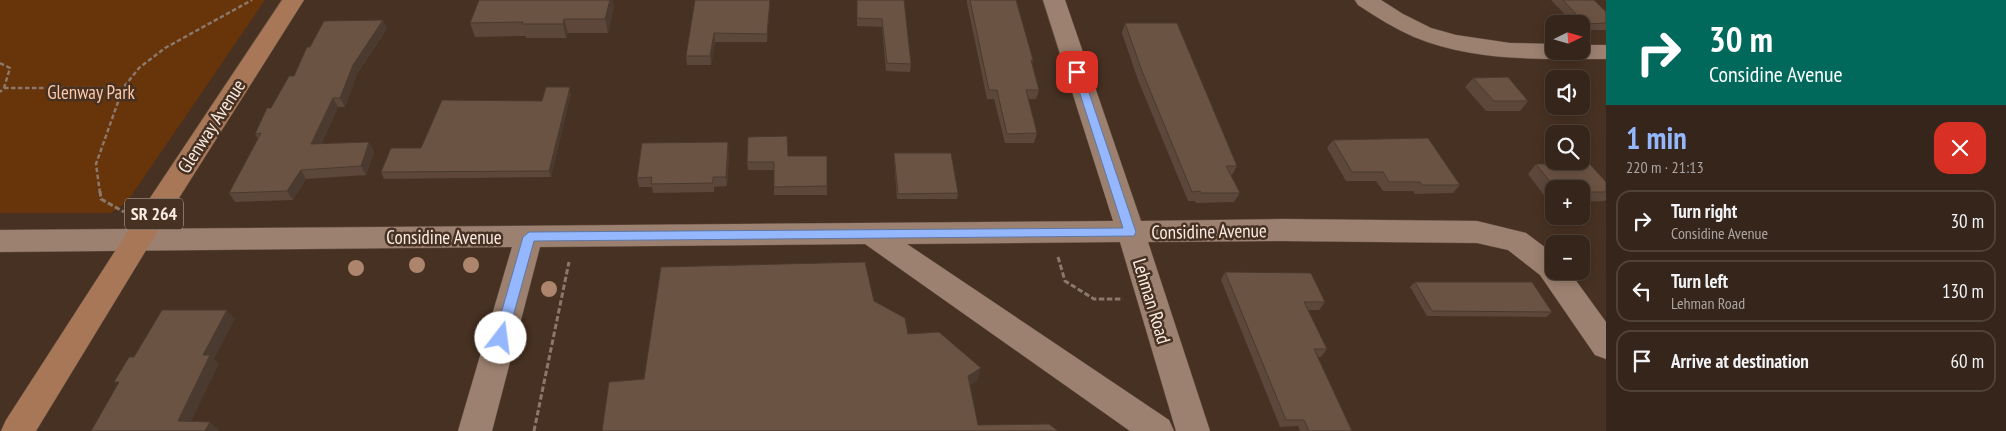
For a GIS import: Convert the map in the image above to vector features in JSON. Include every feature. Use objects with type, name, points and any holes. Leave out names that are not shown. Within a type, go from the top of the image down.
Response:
[{"type":"main road","name":"Glenway Avenue","points":[[18,431],[138,239],[293,0]]},
{"type":"street","name":"Lehman Road","points":[[1054,0],[1193,431]]},
{"type":"street","points":[[1366,0],[1400,22],[1424,33],[1474,48],[1500,51],[1606,52]]},
{"type":"street","name":"Considine Avenue","points":[[0,241],[1283,230],[1476,232],[1516,241],[1550,267],[1606,346]]},
{"type":"street","points":[[871,234],[1157,431]]},
{"type":"street","points":[[475,431],[529,237]]},
{"type":"path","points":[[127,214],[101,198],[96,164],[123,88],[139,68],[166,48],[252,0]]},
{"type":"path","points":[[0,63],[10,68],[4,88],[0,92]]},
{"type":"path","points":[[4,88],[123,88]]},
{"type":"path","points":[[1058,256],[1064,281],[1094,299],[1118,300]]},
{"type":"path","points":[[534,431],[569,261]]},
{"type":"green space","name":"Glenway Park","points":[[0,0],[265,0],[127,202],[111,213],[0,213]]},
{"type":"building","points":[[479,0],[610,0],[605,19],[564,19],[563,24],[522,24],[523,22],[470,23]]},
{"type":"building","points":[[695,0],[770,0],[767,34],[714,33],[710,56],[686,56]]},
{"type":"building","points":[[857,0],[904,0],[911,64],[887,63],[882,19],[857,18]]},
{"type":"building","points":[[970,0],[1016,0],[1033,60],[1031,60],[1039,90],[1026,90],[1037,133],[1007,134],[997,90],[989,90]]},
{"type":"building","points":[[1563,0],[1594,0],[1606,12],[1606,23],[1590,24],[1590,15],[1577,15]]},
{"type":"building","points":[[383,20],[353,65],[340,98],[333,98],[311,144],[369,142],[361,166],[301,170],[287,191],[229,193],[261,133],[255,134],[267,108],[271,108],[289,76],[294,76],[307,47],[310,47],[324,21]]},
{"type":"building","points":[[1125,23],[1177,23],[1237,166],[1226,166],[1240,193],[1192,192],[1142,71]]},
{"type":"building","points":[[1508,77],[1528,101],[1494,101],[1473,78]]},
{"type":"building","points":[[546,87],[570,87],[549,171],[381,172],[391,148],[421,148],[442,100],[542,101]]},
{"type":"building","points":[[787,136],[788,156],[827,156],[827,186],[774,187],[774,162],[747,162],[748,137]]},
{"type":"building","points":[[1428,138],[1460,185],[1422,185],[1420,182],[1389,182],[1383,172],[1352,172],[1333,140]]},
{"type":"building","points":[[728,142],[726,177],[713,177],[713,183],[651,184],[652,177],[637,178],[642,143]]},
{"type":"building","points":[[894,153],[951,153],[958,193],[898,194]]},
{"type":"building","points":[[1536,164],[1545,164],[1545,170],[1590,170],[1590,164],[1606,182],[1606,192],[1590,192],[1590,180],[1549,180]]},
{"type":"building","points":[[865,262],[874,301],[905,318],[908,334],[939,332],[981,368],[968,376],[978,425],[1049,424],[1058,431],[602,431],[609,382],[644,379],[661,267]]},
{"type":"building","points":[[1225,272],[1311,273],[1325,302],[1304,302],[1327,349],[1314,349],[1352,431],[1309,431],[1304,420],[1286,420]]},
{"type":"building","points":[[1415,282],[1532,282],[1552,312],[1432,311]]},
{"type":"building","points":[[162,310],[227,310],[203,355],[210,355],[178,421],[210,422],[205,431],[91,431],[119,382],[114,382],[129,357],[134,357]]},
{"type":"route","points":[[501,338],[529,237],[1130,232],[1077,72]]}]
